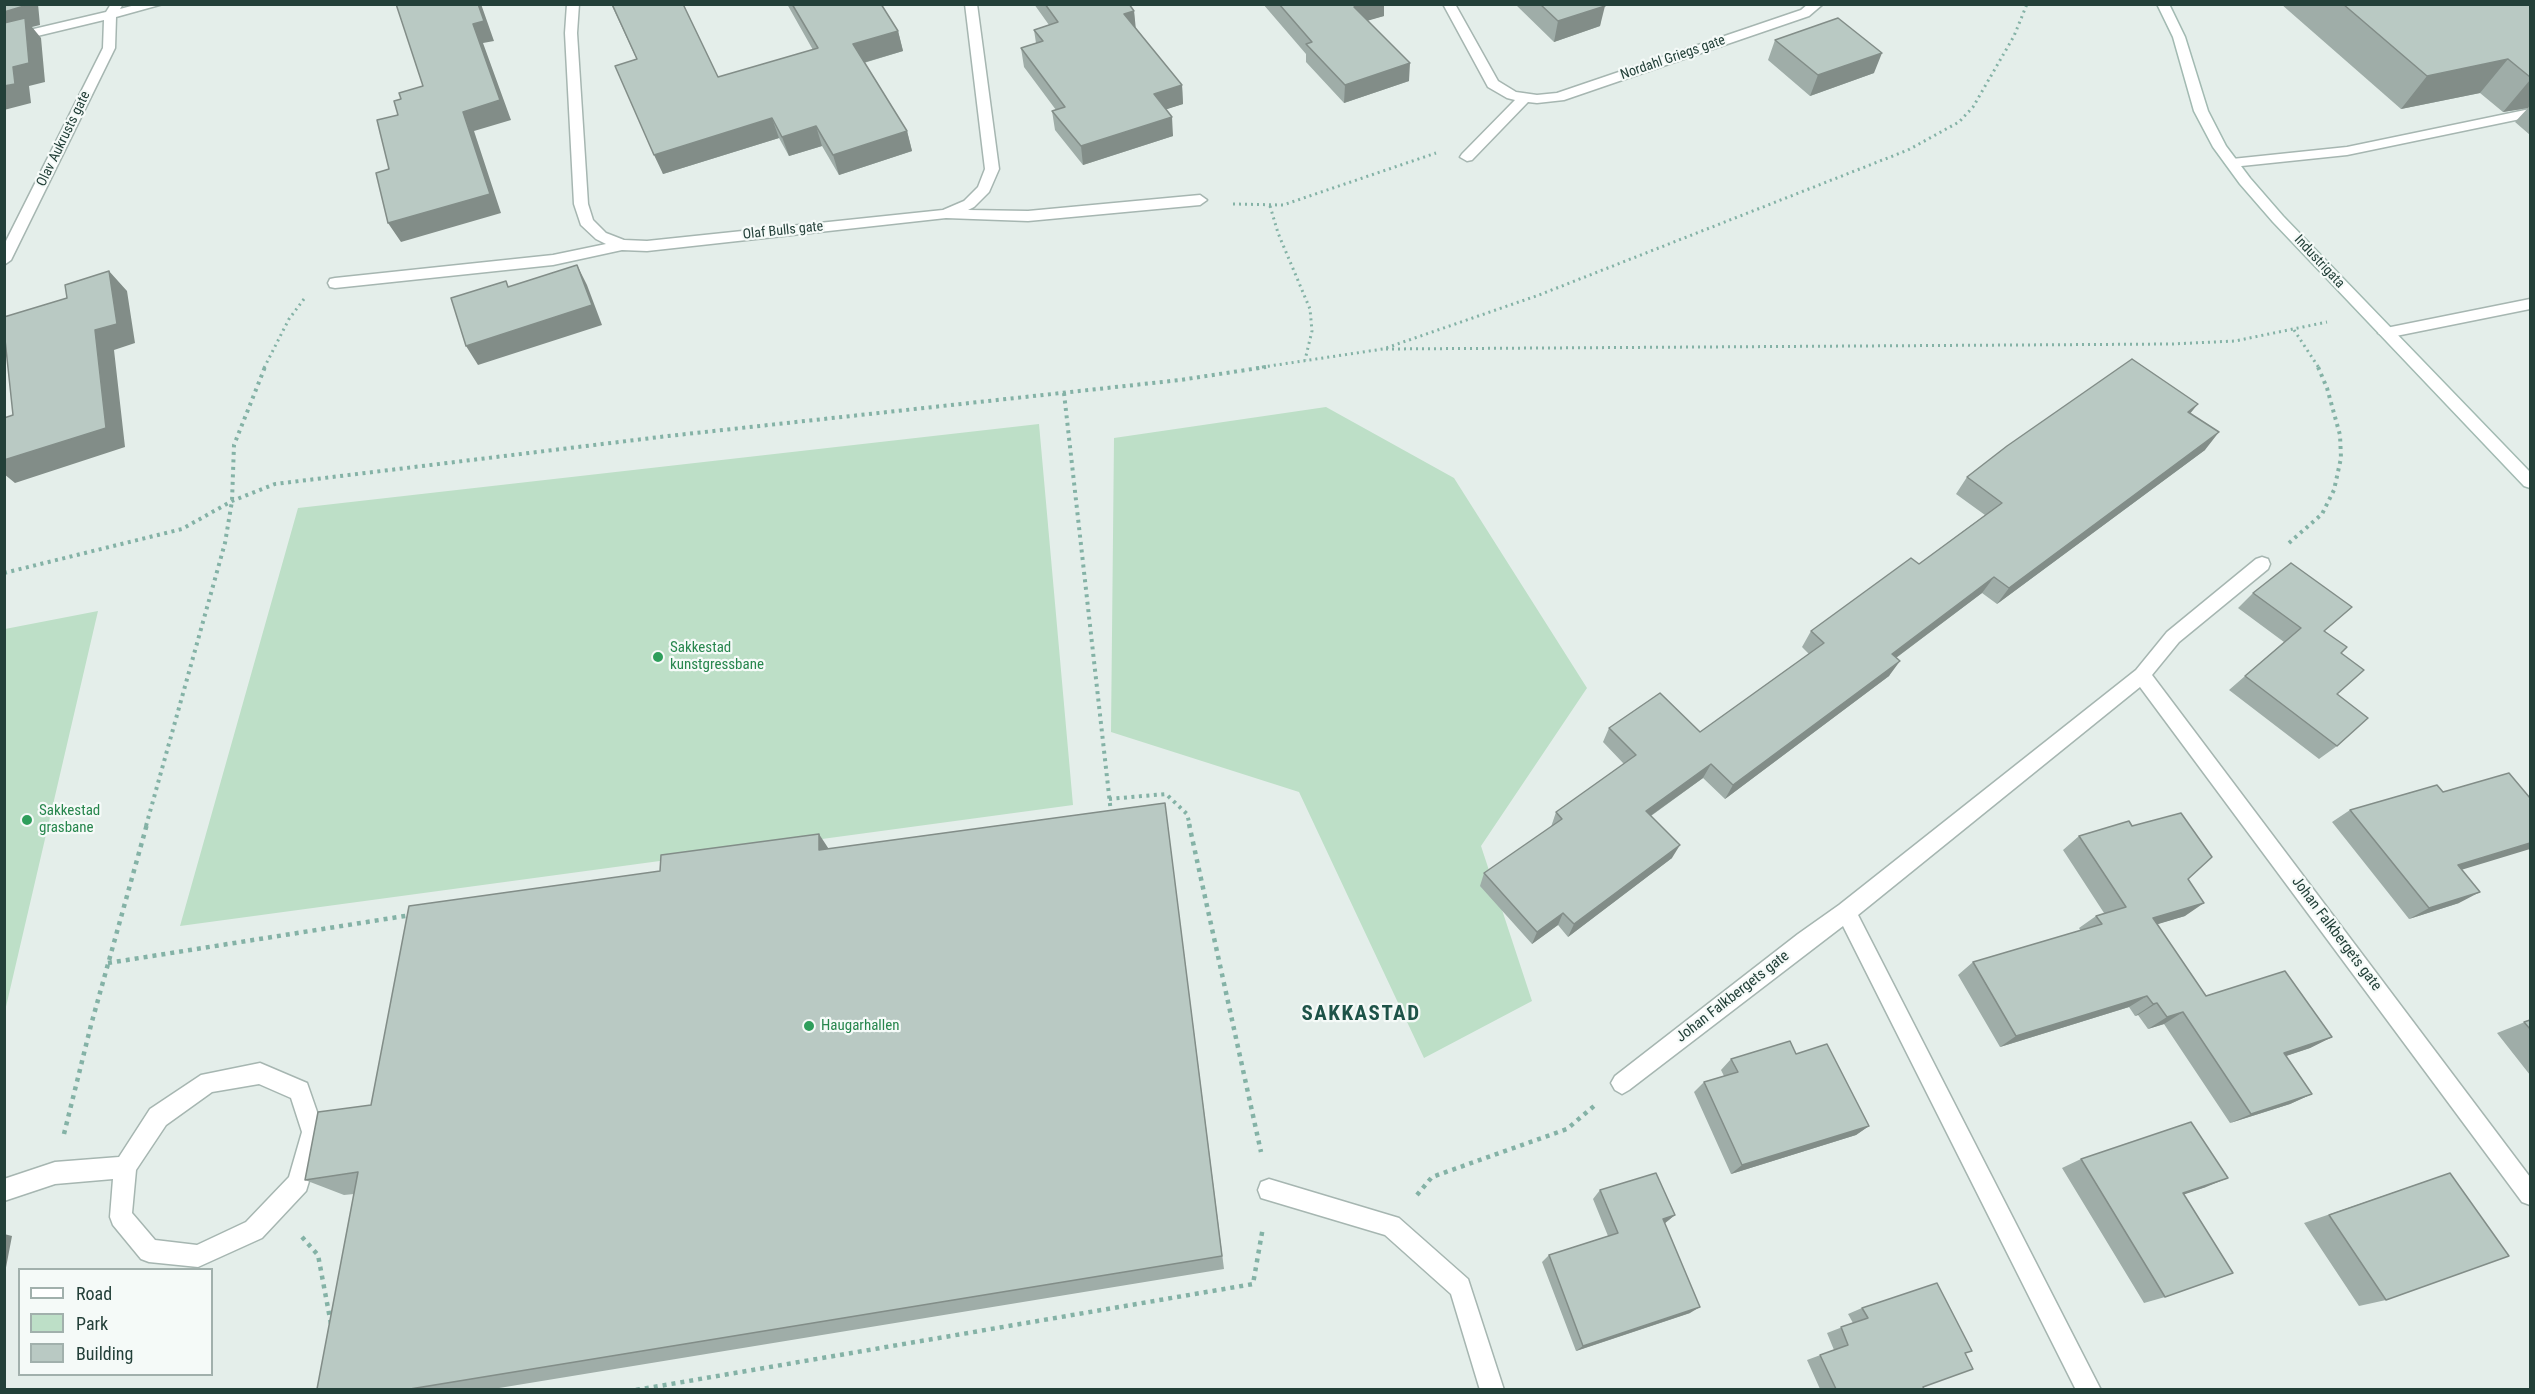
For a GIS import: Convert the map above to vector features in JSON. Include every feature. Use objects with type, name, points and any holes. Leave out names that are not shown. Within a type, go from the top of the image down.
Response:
[{"type":"street","points":[[4,40],[113,10],[157,4]]},
{"type":"street","name":"Olaf Bulls gate","points":[[573,4],[571,33],[581,204],[586,222],[601,236],[622,245]]},
{"type":"street","name":"Olaf Bulls gate","points":[[945,214],[969,204],[984,189],[992,169],[971,4]]},
{"type":"street","name":"Nordahl Griegs gate","points":[[1449,4],[1493,84],[1512,94],[1537,99],[1559,97],[1805,13],[1817,4]]},
{"type":"street","name":"Industrigata","points":[[2163,4],[2179,36],[2201,111],[2232,164],[2278,219],[2530,482]]},
{"type":"street","name":"Olav Aukrusts gate","points":[[4,260],[109,48],[113,10]]},
{"type":"street","points":[[1467,157],[1525,97]]},
{"type":"street","points":[[2232,164],[2347,151],[2530,113]]},
{"type":"street","name":"Olaf Bulls gate","points":[[335,283],[553,261],[622,245],[647,246],[945,214],[1028,216],[1200,200]]},
{"type":"street","points":[[2386,333],[2530,304]]},
{"type":"street","name":"Johan Falkbergets gate","points":[[1622,1083],[1805,941],[1846,912],[2142,675],[2173,637],[2262,564]]},
{"type":"street","name":"Johan Falkbergets gate","points":[[2142,675],[2530,1194]]},
{"type":"street","points":[[1846,912],[2089,1389]]},
{"type":"street","points":[[260,1073],[299,1091],[313,1132],[298,1183],[275,1208],[254,1230],[198,1256],[148,1251],[121,1217],[125,1167],[158,1117],[208,1082],[260,1073]]},
{"type":"street","points":[[4,1190],[55,1173],[125,1167]]},
{"type":"street","points":[[1269,1190],[1391,1226],[1460,1287],[1492,1389]]},
{"type":"path","points":[[1383,349],[1539,295],[1675,243],[1908,150],[1940,134],[1959,122],[1973,107],[2014,36],[2027,4]]},
{"type":"path","points":[[1305,360],[1312,331],[1310,309],[1278,233],[1270,206],[1283,205],[1490,134]]},
{"type":"path","points":[[55,1173],[91,1025],[225,543],[232,501],[234,445],[259,379],[289,318],[304,299],[317,290],[335,283]]},
{"type":"path","points":[[4,573],[182,529],[232,501],[275,484],[668,435],[1180,381],[1383,349],[2172,344],[2235,341],[2294,330],[2366,312]]},
{"type":"path","points":[[2262,564],[2322,514],[2334,490],[2341,458],[2340,435],[2327,388],[2316,361],[2294,330]]},
{"type":"path","points":[[1064,393],[1111,816]]},
{"type":"path","points":[[636,1389],[1253,1284],[1269,1190],[1187,814],[1166,794],[1109,799]]},
{"type":"path","points":[[108,963],[422,913]]},
{"type":"path","points":[[1391,1226],[1432,1177],[1567,1129],[1622,1083]]},
{"type":"path","points":[[275,1208],[318,1255],[331,1334]]},
{"type":"green space","points":[[1326,407],[1454,478],[1587,688],[1481,846],[1532,1001],[1424,1058],[1299,792],[1111,732],[1114,438]]},
{"type":"green space","name":"Sakkestad kunstgressbane","points":[[1039,424],[1073,805],[180,926],[298,508]]},
{"type":"green space","name":"Sakkestad grasbane","points":[[98,611],[5,1011],[5,629]]},
{"type":"building","points":[[4,4],[24,4],[24,6],[4,12]]},
{"type":"building","points":[[396,4],[478,4],[484,21],[473,24],[500,100],[463,112],[490,194],[388,223],[376,173],[389,169],[377,120],[398,115],[394,101],[401,99],[399,93],[423,86]]},
{"type":"building","points":[[612,4],[683,4],[718,77],[818,48],[792,4],[881,4],[898,31],[853,44],[907,131],[833,155],[816,126],[782,137],[772,118],[654,155],[615,66],[637,59]]},
{"type":"building","points":[[1045,4],[1129,4],[1134,11],[1124,14],[1182,85],[1154,94],[1172,117],[1081,146],[1052,111],[1065,107],[1021,48],[1043,41],[1034,30],[1058,22]]},
{"type":"building","points":[[1279,4],[1361,4],[1354,7],[1410,63],[1345,85],[1306,44],[1312,42]]},
{"type":"building","points":[[1540,4],[1603,4],[1605,6],[1558,21]]},
{"type":"building","points":[[2343,4],[2530,4],[2530,77],[2508,59],[2427,76]]},
{"type":"building","points":[[25,18],[29,63],[13,67],[15,84],[4,86],[4,23]]},
{"type":"building","points":[[1838,18],[1882,53],[1818,75],[1775,40]]},
{"type":"building","points":[[577,265],[592,305],[466,346],[451,298],[506,281],[508,287]]},
{"type":"building","points":[[109,271],[117,324],[95,330],[106,428],[4,460],[4,418],[13,415],[4,317],[67,298],[65,285]]},
{"type":"building","points":[[2132,359],[2198,404],[2188,412],[2219,432],[2009,588],[1994,577],[1892,654],[1900,661],[1733,785],[1711,764],[1646,811],[1680,845],[1574,924],[1563,913],[1537,932],[1484,873],[1562,819],[1556,812],[1636,755],[1609,728],[1660,693],[1700,732],[1824,643],[1811,631],[1911,558],[1919,564],[2002,503],[1967,477],[2007,446]]},
{"type":"building","points":[[2291,563],[2352,607],[2324,631],[2347,647],[2341,653],[2364,670],[2337,694],[2368,718],[2337,746],[2245,676],[2301,628],[2253,593]]},
{"type":"building","points":[[2509,773],[2530,798],[2530,843],[2458,865],[2480,892],[2429,908],[2350,810],[2437,785],[2443,792]]},
{"type":"building","name":"Haugarhallen","points":[[1165,803],[1222,1256],[410,1389],[317,1389],[358,1172],[305,1180],[318,1112],[371,1105],[409,906],[660,871],[661,855],[819,834],[819,850]]},
{"type":"building","points":[[2181,813],[2212,857],[2188,879],[2204,903],[2153,918],[2206,996],[2285,971],[2332,1037],[2284,1053],[2312,1094],[2251,1114],[2183,1012],[2167,1017],[2157,1003],[2153,1004],[2147,996],[2016,1036],[1973,962],[2102,924],[2096,916],[2126,907],[2079,836],[2129,821],[2132,826]]},
{"type":"building","points":[[2530,1020],[2530,1029],[2524,1022]]},
{"type":"building","points":[[1790,1041],[1796,1054],[1827,1044],[1869,1126],[1742,1165],[1704,1082],[1738,1072],[1731,1059]]},
{"type":"building","points":[[2191,1122],[2228,1178],[2183,1193],[2233,1273],[2165,1297],[2081,1159]]},
{"type":"building","points":[[1656,1173],[1675,1215],[1663,1219],[1700,1307],[1583,1346],[1549,1255],[1618,1233],[1600,1190]]},
{"type":"building","points":[[2450,1173],[2509,1256],[2386,1300],[2329,1215]]},
{"type":"building","points":[[1937,1283],[1972,1351],[1965,1353],[1973,1369],[1923,1387],[1924,1389],[1836,1389],[1820,1355],[1848,1345],[1841,1327],[1868,1318],[1862,1308]]},
{"type":"place","name":"Sakkestad kunstgressbane","points":[[658,657]]},
{"type":"place","name":"Sakkestad grasbane","points":[[27,820]]},
{"type":"place","name":"Haugarhallen","points":[[809,1026]]},
{"type":"district","name":"SAKKASTAD","points":[[1361,1015]]}]
